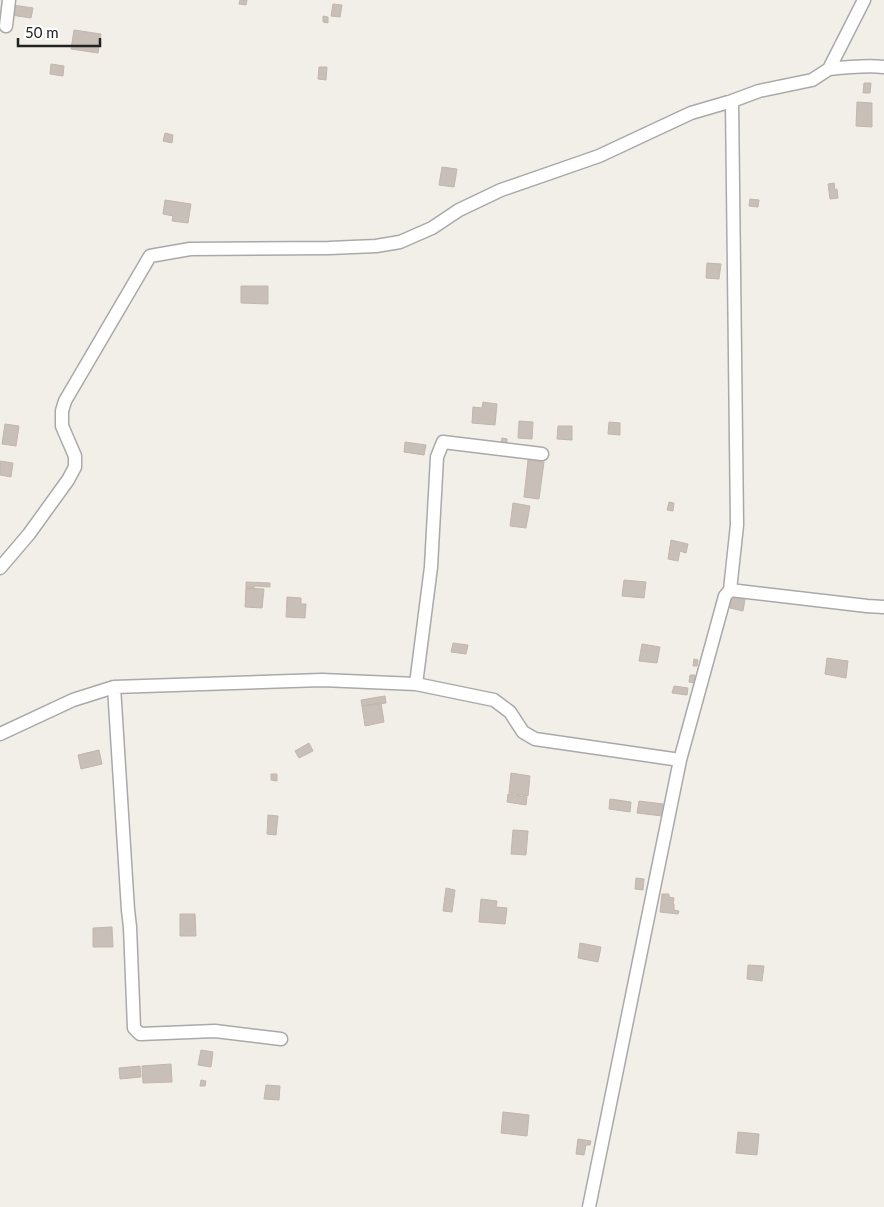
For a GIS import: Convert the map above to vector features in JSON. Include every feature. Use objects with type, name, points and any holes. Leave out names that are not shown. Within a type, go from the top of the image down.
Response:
[{"type":"street","points":[[6,26],[10,0]]},
{"type":"street","points":[[0,568],[29,534],[68,480],[75,466],[75,456],[62,426],[62,411],[65,401],[150,256],[190,249],[329,248],[376,246],[400,242],[432,228],[459,210],[501,190],[599,156],[691,113],[759,91],[812,80],[829,68],[864,0]]},
{"type":"street","points":[[829,68],[856,66],[884,67]]},
{"type":"street","points":[[589,1207],[680,760],[725,596],[730,590],[737,525],[732,101]]},
{"type":"street","points":[[416,684],[431,567],[437,457],[443,442],[542,454]]},
{"type":"street","points":[[730,590],[867,606],[884,606]]},
{"type":"street","points":[[0,734],[73,700],[114,687],[322,680],[416,684],[494,700],[510,712],[523,732],[535,739],[680,760]]},
{"type":"street","points":[[114,687],[130,927],[134,1028],[140,1034],[215,1031],[280,1039]]},
{"type":"building","points":[[240,0],[247,0],[246,5],[239,4]]},
{"type":"building","points":[[333,4],[342,5],[340,17],[331,16]]},
{"type":"building","points":[[13,5],[33,8],[31,18],[11,15]]},
{"type":"building","points":[[323,16],[328,17],[328,23],[323,22]]},
{"type":"building","points":[[74,30],[101,34],[98,53],[71,49]]},
{"type":"building","points":[[51,64],[64,66],[63,76],[50,74]]},
{"type":"building","points":[[319,67],[327,67],[326,80],[318,79]]},
{"type":"building","points":[[864,83],[871,83],[870,93],[863,93]]},
{"type":"building","points":[[857,102],[872,103],[872,127],[856,126]]},
{"type":"building","points":[[165,133],[173,135],[172,143],[163,141]]},
{"type":"building","points":[[442,167],[457,169],[454,187],[439,185]]},
{"type":"building","points":[[834,183],[838,198],[830,199],[828,184]]},
{"type":"building","points":[[750,199],[759,200],[758,207],[749,206]]},
{"type":"building","points":[[165,200],[191,204],[188,223],[172,221],[173,216],[163,214]]},
{"type":"building","points":[[707,263],[721,264],[719,279],[706,278]]},
{"type":"building","points":[[241,286],[268,286],[268,304],[241,303]]},
{"type":"building","points":[[483,402],[497,404],[495,425],[472,423],[473,407],[482,408]]},
{"type":"building","points":[[519,421],[533,422],[532,439],[518,438]]},
{"type":"building","points":[[609,422],[620,423],[620,435],[608,434]]},
{"type":"building","points":[[5,424],[19,426],[16,446],[2,444]]},
{"type":"building","points":[[558,426],[572,426],[572,440],[557,439]]},
{"type":"building","points":[[502,438],[507,439],[507,444],[501,444]]},
{"type":"building","points":[[405,442],[426,445],[424,455],[404,452]]},
{"type":"building","points":[[528,460],[544,462],[539,499],[524,497]]},
{"type":"building","points":[[0,461],[13,463],[11,477],[0,475]]},
{"type":"building","points":[[669,502],[674,503],[673,511],[667,510]]},
{"type":"building","points":[[513,503],[530,506],[526,528],[510,526]]},
{"type":"building","points":[[671,540],[688,544],[686,553],[680,551],[678,561],[668,559]]},
{"type":"building","points":[[624,580],[646,582],[644,598],[622,596]]},
{"type":"building","points":[[246,582],[270,583],[270,587],[254,586],[254,589],[246,588]]},
{"type":"building","points":[[246,588],[264,589],[262,608],[245,607]]},
{"type":"building","points":[[732,596],[745,599],[743,611],[730,608]]},
{"type":"building","points":[[287,597],[301,598],[301,604],[306,604],[305,618],[286,617]]},
{"type":"building","points":[[453,643],[468,645],[466,654],[451,652]]},
{"type":"building","points":[[642,644],[660,647],[657,663],[639,661]]},
{"type":"building","points":[[827,658],[848,661],[846,678],[825,674]]},
{"type":"building","points":[[694,659],[698,660],[697,666],[693,666]]},
{"type":"building","points":[[690,675],[695,675],[694,683],[689,682]]},
{"type":"building","points":[[674,686],[688,688],[687,695],[672,693]]},
{"type":"building","points":[[385,696],[386,703],[362,706],[361,700]]},
{"type":"building","points":[[381,703],[384,722],[365,726],[362,706]]},
{"type":"building","points":[[309,743],[313,751],[299,758],[295,751]]},
{"type":"building","points":[[99,750],[102,764],[81,769],[78,755]]},
{"type":"building","points":[[511,773],[530,776],[528,796],[509,793]]},
{"type":"building","points":[[271,774],[277,774],[277,781],[271,780]]},
{"type":"building","points":[[508,794],[527,797],[526,805],[507,802]]},
{"type":"building","points":[[610,799],[631,802],[630,812],[609,809]]},
{"type":"building","points":[[639,801],[663,804],[662,816],[637,813]]},
{"type":"building","points":[[268,815],[278,816],[276,835],[267,834]]},
{"type":"building","points":[[513,830],[528,831],[526,855],[511,854]]},
{"type":"building","points":[[636,878],[644,879],[643,890],[635,889]]},
{"type":"building","points":[[446,888],[455,890],[452,912],[443,911]]},
{"type":"building","points":[[662,894],[669,894],[669,897],[674,898],[674,910],[679,911],[678,914],[660,912]]},
{"type":"building","points":[[481,899],[497,901],[496,907],[507,908],[505,924],[479,922]]},
{"type":"building","points":[[180,914],[195,914],[196,936],[180,936]]},
{"type":"building","points":[[112,927],[113,947],[93,947],[93,928]]},
{"type":"building","points":[[580,943],[601,947],[598,962],[578,958]]},
{"type":"building","points":[[748,965],[764,966],[762,981],[747,979]]},
{"type":"building","points":[[201,1050],[213,1052],[211,1067],[198,1065]]},
{"type":"building","points":[[171,1064],[172,1082],[143,1083],[142,1066]]},
{"type":"building","points":[[140,1066],[141,1077],[120,1079],[119,1068]]},
{"type":"building","points":[[201,1080],[206,1081],[205,1086],[200,1086]]},
{"type":"building","points":[[266,1085],[280,1086],[279,1100],[264,1099]]},
{"type":"building","points":[[503,1112],[529,1115],[527,1136],[501,1133]]},
{"type":"building","points":[[738,1132],[759,1134],[757,1155],[736,1153]]},
{"type":"building","points":[[578,1139],[591,1141],[590,1145],[586,1145],[584,1155],[576,1154]]}]
